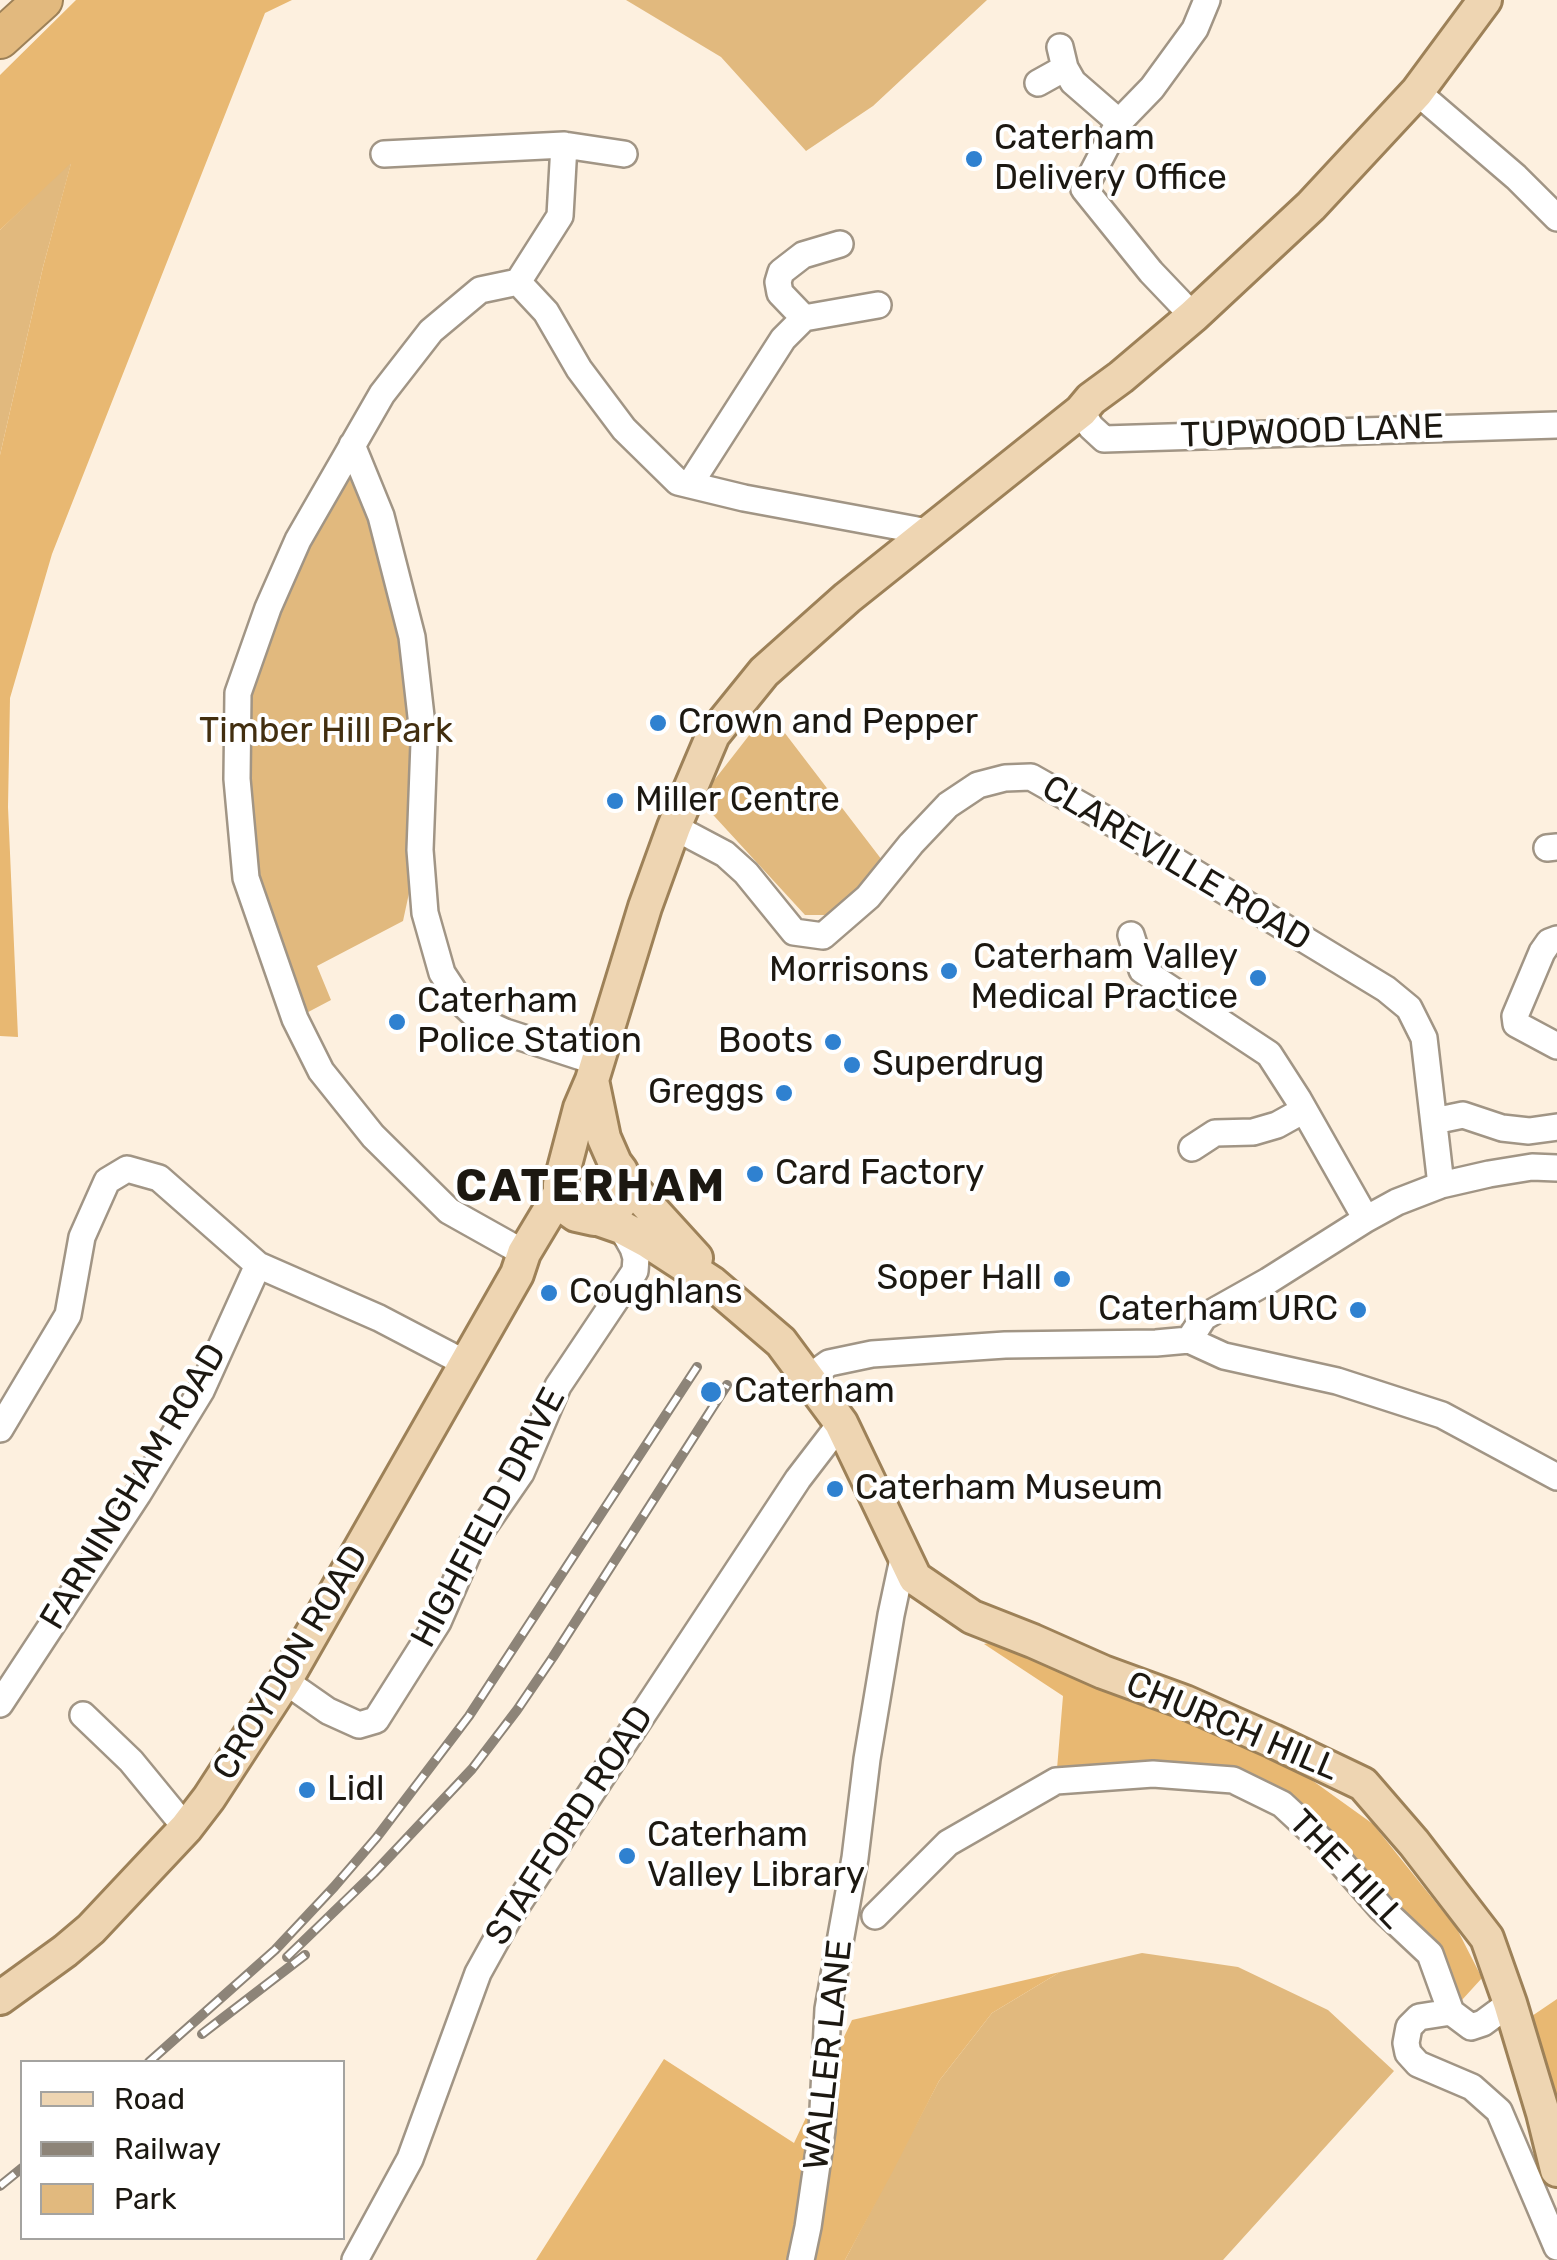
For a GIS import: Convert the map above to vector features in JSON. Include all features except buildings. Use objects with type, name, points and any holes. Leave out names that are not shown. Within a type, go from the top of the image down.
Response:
[{"type":"highway","points":[[0,39],[43,0]]},
{"type":"main road","name":"CROYDON ROAD","points":[[0,1998],[91,1929],[186,1828],[286,1681],[563,1181],[580,1108],[645,907],[713,735],[764,672],[847,598],[1081,411],[1193,316],[1311,206],[1417,92],[1485,0]]},
{"type":"main road","points":[[594,1071],[604,1138],[625,1190],[604,1222]]},
{"type":"main road","points":[[579,1157],[606,1157],[697,1260],[712,1283],[604,1222],[576,1216],[563,1202],[563,1181],[579,1157]]},
{"type":"main road","name":"CROYDON ROAD","points":[[520,1263],[561,1239],[604,1222]]},
{"type":"main road","name":"CHURCH HILL","points":[[712,1283],[780,1342],[841,1423],[915,1578],[972,1617],[1185,1702],[1362,1784],[1414,1843],[1487,1938],[1543,2112],[1557,2170]]},
{"type":"street","points":[[1193,316],[1084,189],[1119,122],[1152,88],[1195,29],[1207,0]]},
{"type":"street","points":[[1038,83],[1062,58],[1073,82],[1119,122]]},
{"type":"street","points":[[1417,92],[1516,177],[1557,218]]},
{"type":"street","points":[[520,1263],[449,1211],[373,1136],[321,1071],[294,1019],[246,878],[237,779],[238,693],[268,608],[298,540],[382,394],[431,331],[480,290],[518,282],[560,216],[564,145]]},
{"type":"street","points":[[384,154],[564,145],[624,154]]},
{"type":"street","points":[[804,318],[780,293],[781,272],[803,255],[840,244]]},
{"type":"street","points":[[518,282],[546,312],[579,370],[624,429],[678,482],[928,532]]},
{"type":"street","points":[[690,484],[783,339],[804,318],[878,304]]},
{"type":"street","name":"TUPWOOD LANE","points":[[1081,411],[1104,439],[1557,425]]},
{"type":"street","points":[[352,445],[381,516],[412,637],[424,743],[420,850],[424,913],[442,973],[460,1002],[481,1021],[594,1071]]},
{"type":"street","name":"CLAREVILLE ROAD","points":[[674,827],[725,854],[746,873],[794,932],[823,936],[868,898],[948,805],[978,785],[1031,777],[1386,989],[1409,1008],[1424,1038],[1441,1186]]},
{"type":"street","points":[[1131,935],[1142,970],[1269,1054],[1366,1219]]},
{"type":"street","points":[[1557,939],[1542,952],[1515,1016],[1516,1024],[1557,1046]]},
{"type":"street","points":[[1192,1148],[1215,1133],[1254,1132],[1304,1110]]},
{"type":"street","points":[[1434,1121],[1463,1116],[1502,1128],[1529,1131],[1557,1127]]},
{"type":"street","points":[[1189,1340],[1204,1316],[1398,1202],[1489,1174],[1532,1167],[1557,1168]]},
{"type":"street","points":[[0,1429],[68,1315],[82,1237],[107,1180],[128,1169],[159,1178],[258,1265],[380,1318],[465,1363]]},
{"type":"street","name":"HIGHFIELD DRIVE","points":[[286,1681],[328,1711],[359,1725],[376,1720],[438,1622],[472,1544],[521,1474],[558,1386],[634,1271],[633,1248],[604,1222]]},
{"type":"street","name":"FARNINGHAM ROAD","points":[[0,1704],[201,1392],[258,1265]]},
{"type":"street","points":[[808,1378],[829,1362],[872,1354],[1005,1345],[1189,1340],[1224,1356],[1336,1381],[1442,1415],[1557,1476]]},
{"type":"street","name":"STAFFORD ROAD","points":[[355,2260],[410,2158],[478,1973],[508,1919],[798,1478],[841,1423]]},
{"type":"street","name":"WALLER LANE","points":[[801,2260],[822,2130],[828,2009],[904,1554]]},
{"type":"street","points":[[84,1715],[132,1760],[186,1828]]},
{"type":"street","name":"THE HILL","points":[[875,1916],[948,1843],[1056,1781],[1153,1774],[1234,1780],[1282,1804],[1430,1954],[1451,2012]]},
{"type":"street","points":[[1510,2003],[1471,2027],[1451,2012],[1419,2017],[1409,2027],[1406,2043],[1408,2053],[1418,2064],[1472,2087],[1499,2111],[1557,2247]]},
{"type":"green space","points":[[626,0],[987,0],[873,106],[806,151],[721,57]]},
{"type":"green space","points":[[72,160],[43,267],[0,455],[0,230]]},
{"type":"green space","name":"Timber Hill Park","points":[[352,445],[396,624],[412,708],[411,884],[403,921],[317,966],[331,1000],[295,1019],[246,878],[238,693]]},
{"type":"green space","points":[[768,711],[885,864],[833,915],[805,915],[704,805],[712,783]]},
{"type":"green space","points":[[1142,1953],[1238,1967],[1328,2010],[1394,2071],[1223,2260],[845,2260],[939,2081],[992,2013],[1060,1972]]},
{"type":"shaded area","points":[[76,0],[292,0],[265,13],[52,554],[10,698],[8,807],[18,1037],[0,1036],[0,455],[71,163],[0,230],[0,75]]},
{"type":"shaded area","points":[[1002,1640],[1288,1763],[1373,1824],[1457,1929],[1482,1978],[1451,2012],[1430,1954],[1282,1804],[1234,1780],[1056,1781],[1063,1696],[984,1644]]},
{"type":"shaded area","points":[[1060,1972],[992,2013],[939,2081],[845,2260],[536,2260],[664,2059],[794,2143],[852,2020]]},
{"type":"shaded area","points":[[1557,1999],[1557,2110],[1529,2018]]},
{"type":"railway","points":[[151,2060],[275,1950],[377,1837],[469,1716],[697,1367]]},
{"type":"railway","points":[[287,1957],[374,1873],[472,1769],[553,1657],[727,1385]]},
{"type":"railway","points":[[202,2034],[305,1955]]},
{"type":"railway","points":[[0,2186],[20,2170]]},
{"type":"place","name":"Caterham Delivery Office","points":[[974,159]]},
{"type":"place","name":"Crown and Pepper","points":[[658,723]]},
{"type":"place","name":"Miller Centre","points":[[615,801]]},
{"type":"place","name":"Morrisons","points":[[949,971]]},
{"type":"place","name":"Caterham Valley Medical Practice","points":[[1258,978]]},
{"type":"place","name":"Caterham Police Station","points":[[397,1022]]},
{"type":"place","name":"Boots","points":[[833,1042]]},
{"type":"place","name":"Superdrug","points":[[852,1065]]},
{"type":"place","name":"Greggs","points":[[784,1093]]},
{"type":"place","name":"Card Factory","points":[[755,1174]]},
{"type":"place","name":"Soper Hall","points":[[1062,1279]]},
{"type":"place","name":"Coughlans","points":[[549,1293]]},
{"type":"place","name":"Caterham URC","points":[[1358,1310]]},
{"type":"place","name":"Caterham","points":[[711,1392]]},
{"type":"place","name":"Caterham Museum","points":[[835,1489]]},
{"type":"place","name":"Lidl","points":[[307,1790]]},
{"type":"place","name":"Caterham Valley Library","points":[[627,1856]]},
{"type":"district","name":"CATERHAM","points":[[591,1188]]}]
